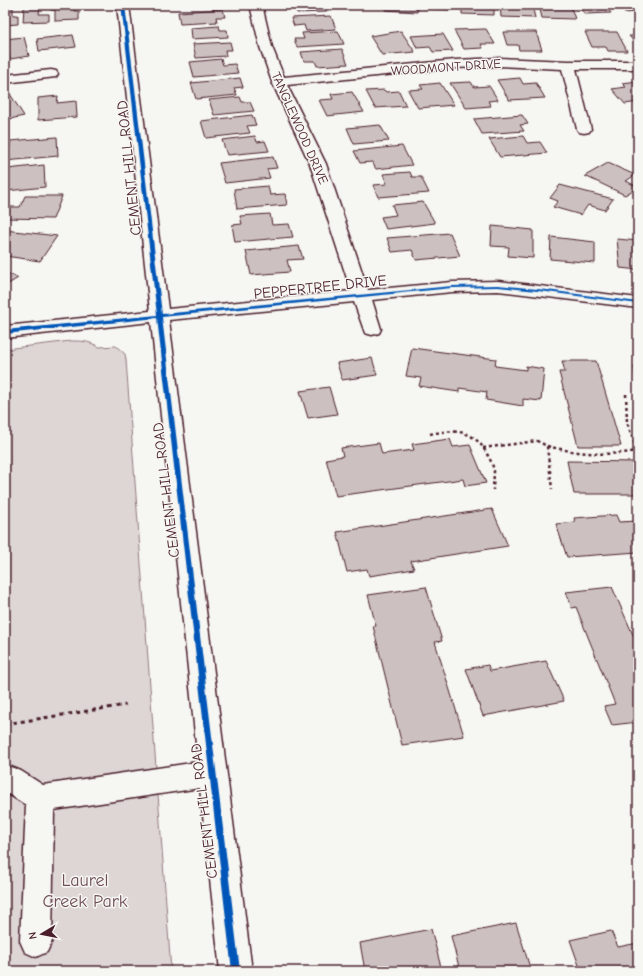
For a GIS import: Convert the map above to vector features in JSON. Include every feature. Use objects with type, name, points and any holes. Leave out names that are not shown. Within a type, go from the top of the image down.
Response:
[{"type":"street","name":"CEMENT HILL ROAD","points":[[123,5],[158,316],[236,971]]},
{"type":"street","name":"TANGLEWOOD DRIVE","points":[[256,5],[266,48],[279,82],[318,164],[372,329]]},
{"type":"street","name":"WOODMONT DRIVE","points":[[279,82],[455,64],[500,62],[568,65],[638,65]]},
{"type":"street","points":[[568,65],[584,129]]},
{"type":"street","points":[[5,79],[51,74]]},
{"type":"street","name":"PEPPERTREE DRIVE","points":[[5,332],[452,287],[498,286],[638,303]]},
{"type":"street","points":[[11,780],[40,799],[212,773]]},
{"type":"street","points":[[36,941],[40,799]]},
{"type":"path","points":[[484,448],[537,441],[547,446],[578,453],[618,454],[638,451],[628,422],[626,394]]},
{"type":"path","points":[[430,434],[446,430],[467,434],[474,437],[484,448],[493,468],[493,490]]},
{"type":"path","points":[[547,446],[552,489]]},
{"type":"path","points":[[5,724],[126,705]]},
{"type":"green space","name":"Laurel Creek Park","points":[[71,341],[89,342],[99,347],[116,346],[125,354],[126,360],[171,971],[5,971],[5,349]]},
{"type":"building","points":[[51,5],[75,5],[74,11],[79,11],[79,20],[55,21],[55,10],[51,10]]},
{"type":"building","points":[[294,5],[323,5],[326,12],[297,13]]},
{"type":"building","points":[[387,5],[419,5],[417,12],[385,10]]},
{"type":"building","points":[[425,5],[452,5],[451,10],[424,8]]},
{"type":"building","points":[[462,5],[494,5],[494,15],[462,14]]},
{"type":"building","points":[[500,5],[532,5],[535,18],[501,17]]},
{"type":"building","points":[[539,5],[570,5],[575,19],[542,18]]},
{"type":"building","points":[[577,5],[604,5],[611,13],[585,14]]},
{"type":"building","points":[[616,5],[638,5],[638,12],[624,13]]},
{"type":"building","points":[[40,6],[39,14],[49,14],[49,21],[23,22],[24,7]]},
{"type":"building","points":[[13,7],[13,15],[18,15],[18,24],[5,25],[5,8]]},
{"type":"building","points":[[223,9],[225,17],[216,17],[217,22],[180,24],[178,12]]},
{"type":"building","points":[[331,16],[336,29],[306,31],[304,25],[294,26],[291,18]]},
{"type":"building","points":[[219,26],[220,30],[227,30],[228,37],[192,39],[191,28]]},
{"type":"building","points":[[486,29],[495,44],[481,44],[483,48],[464,49],[454,30]]},
{"type":"building","points":[[338,31],[344,44],[297,47],[294,39],[304,39],[302,33]]},
{"type":"building","points":[[401,31],[415,52],[382,55],[370,36]]},
{"type":"building","points":[[503,32],[536,32],[542,50],[519,50],[518,45],[507,45]]},
{"type":"building","points":[[585,32],[617,32],[627,51],[608,51],[606,47],[592,47]]},
{"type":"building","points":[[443,34],[453,51],[433,52],[430,47],[417,48],[411,36]]},
{"type":"building","points":[[73,35],[76,47],[39,51],[37,39]]},
{"type":"building","points":[[629,36],[638,36],[638,46]]},
{"type":"building","points":[[24,37],[29,56],[10,59],[8,52],[5,52],[5,39]]},
{"type":"building","points":[[230,42],[232,50],[225,50],[226,56],[196,58],[193,44]]},
{"type":"building","points":[[342,49],[348,64],[317,66],[315,61],[304,61],[301,52]]},
{"type":"building","points":[[221,59],[223,65],[235,64],[238,73],[194,77],[190,62]]},
{"type":"building","points":[[240,78],[243,87],[234,88],[237,95],[196,99],[191,83]]},
{"type":"building","points":[[520,78],[523,84],[536,83],[545,98],[509,100],[497,80]]},
{"type":"building","points":[[638,81],[638,102],[625,104],[612,89],[626,87],[622,83]]},
{"type":"building","points":[[471,82],[474,87],[489,86],[498,100],[488,101],[491,106],[466,108],[450,83]]},
{"type":"building","points":[[440,83],[454,105],[418,108],[408,90],[423,89],[420,85]]},
{"type":"building","points":[[384,90],[386,92],[399,91],[406,106],[375,108],[366,91]]},
{"type":"building","points":[[352,92],[364,112],[327,116],[319,100],[333,99],[331,94]]},
{"type":"building","points":[[10,94],[24,116],[5,120],[5,95]]},
{"type":"building","points":[[58,96],[57,103],[76,101],[77,117],[38,120],[38,98]]},
{"type":"building","points":[[240,97],[242,102],[250,102],[254,111],[214,115],[209,100]]},
{"type":"building","points":[[252,115],[256,125],[247,126],[250,133],[206,138],[201,121]]},
{"type":"building","points":[[522,115],[528,124],[520,125],[524,131],[482,134],[474,119]]},
{"type":"building","points":[[380,125],[389,141],[354,144],[347,128]]},
{"type":"building","points":[[255,136],[257,142],[265,141],[269,151],[227,155],[222,140]]},
{"type":"building","points":[[523,136],[527,143],[540,142],[547,153],[500,157],[489,139]]},
{"type":"building","points":[[57,137],[58,156],[5,161],[5,148],[10,147],[10,141]]},
{"type":"building","points":[[402,146],[412,165],[376,169],[372,162],[360,163],[354,151]]},
{"type":"building","points":[[273,157],[277,168],[267,169],[270,178],[225,183],[219,163]]},
{"type":"building","points":[[608,163],[635,175],[626,181],[638,187],[625,195],[585,176]]},
{"type":"building","points":[[44,165],[45,187],[6,191],[7,169]]},
{"type":"building","points":[[410,172],[412,177],[421,177],[429,193],[378,197],[373,185],[387,184],[383,174]]},
{"type":"building","points":[[560,185],[613,199],[605,210],[588,205],[581,215],[553,207],[558,201],[550,198]]},
{"type":"building","points":[[268,186],[270,195],[285,194],[287,205],[237,209],[234,189]]},
{"type":"building","points":[[25,196],[62,196],[53,219],[5,218],[8,207],[20,207]]},
{"type":"building","points":[[423,202],[435,223],[386,229],[381,217],[396,215],[392,205]]},
{"type":"building","points":[[270,214],[272,225],[289,224],[293,237],[235,242],[232,225],[242,224],[240,216]]},
{"type":"building","points":[[492,226],[533,230],[533,258],[508,256],[509,247],[491,246]]},
{"type":"building","points":[[5,230],[57,236],[40,261],[5,256],[5,251],[10,246],[5,245]]},
{"type":"building","points":[[450,233],[460,256],[416,260],[412,250],[392,252],[387,238]]},
{"type":"building","points":[[551,237],[595,242],[595,263],[550,259]]},
{"type":"building","points":[[617,239],[638,241],[638,270],[620,268]]},
{"type":"building","points":[[299,246],[303,259],[287,260],[290,272],[251,275],[246,251]]},
{"type":"building","points":[[5,272],[18,278],[5,286]]},
{"type":"building","points":[[412,348],[496,359],[495,366],[526,370],[526,366],[544,369],[541,401],[523,399],[523,406],[486,400],[487,392],[459,388],[459,392],[419,386],[421,378],[406,376]]},
{"type":"building","points":[[372,358],[377,375],[342,380],[337,363]]},
{"type":"building","points":[[562,361],[596,361],[621,446],[578,446],[559,372],[565,372]]},
{"type":"building","points":[[634,367],[638,367],[638,392]]},
{"type":"building","points":[[329,387],[337,414],[308,418],[300,391]]},
{"type":"building","points":[[450,439],[453,447],[470,445],[486,483],[465,486],[463,479],[336,496],[326,459],[343,456],[341,448],[379,443],[382,454],[414,450],[412,444]]},
{"type":"building","points":[[567,461],[638,462],[638,494],[574,494]]},
{"type":"building","points":[[492,509],[508,546],[411,561],[414,569],[369,576],[367,569],[347,572],[337,532]]},
{"type":"building","points":[[616,515],[619,522],[638,521],[638,552],[567,557],[556,524],[575,522],[574,518]]},
{"type":"building","points":[[426,587],[442,641],[435,642],[464,736],[402,745],[373,626],[376,626],[368,595]]},
{"type":"building","points":[[612,587],[638,646],[638,722],[612,725],[604,706],[615,704],[576,607],[572,608],[566,592]]},
{"type":"building","points":[[546,661],[564,701],[483,716],[466,669],[488,665],[490,671]]},
{"type":"building","points":[[516,923],[531,971],[460,971],[451,936]]},
{"type":"building","points":[[431,929],[442,971],[365,971],[360,943]]},
{"type":"building","points":[[611,931],[618,947],[638,943],[638,971],[581,971],[570,940]]},
{"type":"cycle path","points":[[123,5],[236,971]]},
{"type":"cycle path","points":[[5,332],[452,287],[498,286],[638,303]]}]
